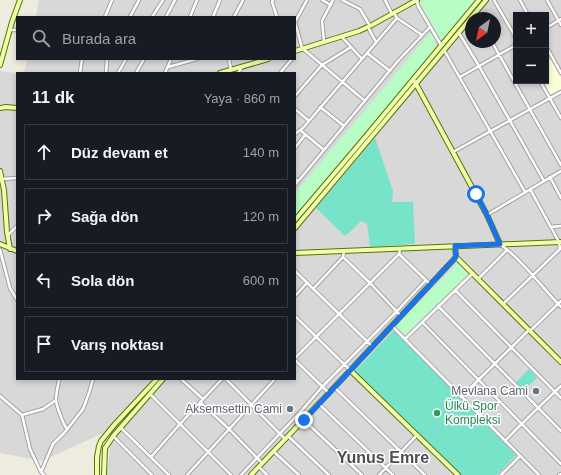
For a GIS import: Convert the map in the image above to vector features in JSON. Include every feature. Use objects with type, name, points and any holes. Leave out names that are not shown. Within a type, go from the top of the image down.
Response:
[{"type":"street","points":[[0,65],[20,0]]},
{"type":"street","points":[[105,16],[112,0]]},
{"type":"street","points":[[131,16],[139,0]]},
{"type":"street","points":[[153,16],[163,0]]},
{"type":"street","points":[[167,16],[175,0]]},
{"type":"street","points":[[190,16],[198,0]]},
{"type":"street","points":[[213,16],[220,0]]},
{"type":"street","points":[[235,16],[243,0]]},
{"type":"street","points":[[273,0],[272,2],[277,16]]},
{"type":"street","points":[[296,20],[307,0]]},
{"type":"street","points":[[322,0],[331,5]]},
{"type":"street","points":[[324,42],[322,22],[334,0]]},
{"type":"street","points":[[342,0],[360,9],[376,42]]},
{"type":"street","points":[[384,0],[393,14],[422,35]]},
{"type":"street","points":[[299,49],[369,27],[417,0],[418,6],[525,192]]},
{"type":"street","points":[[296,227],[417,84],[442,48],[479,0]]},
{"type":"street","points":[[477,12],[486,0]]},
{"type":"street","points":[[494,0],[513,33]]},
{"type":"street","points":[[520,0],[526,12]]},
{"type":"street","points":[[547,0],[560,20],[561,25]]},
{"type":"street","points":[[296,133],[309,121],[398,18]]},
{"type":"street","points":[[549,26],[560,20]]},
{"type":"street","points":[[296,219],[413,80],[465,25]]},
{"type":"street","points":[[296,184],[390,71],[430,27]]},
{"type":"street","points":[[296,29],[299,49],[322,65],[365,101]]},
{"type":"street","points":[[10,30],[16,30]]},
{"type":"street","points":[[459,32],[544,181]]},
{"type":"street","points":[[342,36],[362,59]]},
{"type":"street","points":[[296,95],[322,65],[351,47]]},
{"type":"street","points":[[460,77],[513,47]]},
{"type":"street","points":[[495,48],[561,165]]},
{"type":"street","points":[[547,48],[561,73]]},
{"type":"street","points":[[367,53],[390,71]]},
{"type":"street","points":[[80,72],[82,60]]},
{"type":"street","points":[[106,72],[107,60]]},
{"type":"street","points":[[119,72],[125,60]]},
{"type":"street","points":[[137,72],[143,60]]},
{"type":"street","points":[[166,72],[171,60]]},
{"type":"street","points":[[168,67],[193,60]]},
{"type":"street","points":[[229,60],[231,70]]},
{"type":"street","points":[[224,72],[264,60]]},
{"type":"street","points":[[281,72],[291,60]]},
{"type":"street","points":[[239,72],[242,66]]},
{"type":"street","points":[[413,80],[417,84],[487,215],[500,244],[533,275],[561,307]]},
{"type":"street","points":[[542,84],[561,118]]},
{"type":"street","points":[[453,152],[561,92]]},
{"type":"street","points":[[320,107],[344,126]]},
{"type":"street","points":[[0,108],[16,108]]},
{"type":"street","points":[[296,110],[309,121]]},
{"type":"street","points":[[300,130],[324,150]]},
{"type":"street","points":[[296,147],[305,135]]},
{"type":"street","points":[[0,171],[4,190],[10,249]]},
{"type":"street","points":[[487,215],[561,171]]},
{"type":"street","points":[[550,177],[561,198]]},
{"type":"street","points":[[2,179],[16,178]]},
{"type":"street","points":[[503,304],[560,250],[560,242],[530,189]]},
{"type":"street","points":[[551,227],[561,226]]},
{"type":"street","points":[[8,235],[16,227]]},
{"type":"street","points":[[296,253],[560,242]]},
{"type":"street","points":[[0,244],[16,251]]},
{"type":"street","points":[[455,246],[456,257],[561,362]]},
{"type":"street","points":[[296,358],[399,254],[400,249]]},
{"type":"street","points":[[0,250],[10,288],[16,298]]},
{"type":"street","points":[[478,279],[508,250]]},
{"type":"street","points":[[313,289],[343,257],[344,251]]},
{"type":"street","points":[[399,254],[430,284]]},
{"type":"street","points":[[343,257],[401,316]]},
{"type":"street","points":[[251,475],[456,257]]},
{"type":"street","points":[[296,272],[372,346]]},
{"type":"street","points":[[405,339],[472,273]]},
{"type":"street","points":[[241,475],[322,387],[426,280]]},
{"type":"street","points":[[296,295],[307,283]]},
{"type":"street","points":[[455,290],[561,398]]},
{"type":"street","points":[[461,397],[511,347],[561,301]]},
{"type":"street","points":[[438,306],[561,430]]},
{"type":"street","points":[[296,317],[458,475]]},
{"type":"street","points":[[422,322],[561,464]]},
{"type":"street","points":[[392,325],[539,475]]},
{"type":"street","points":[[296,360],[329,393]]},
{"type":"street","points":[[59,380],[56,400],[65,428],[67,429]]},
{"type":"street","points":[[41,472],[53,444],[83,409],[93,380]]},
{"type":"street","points":[[97,475],[98,452],[101,441],[156,380]]},
{"type":"street","points":[[104,475],[105,448],[113,436],[162,380]]},
{"type":"street","points":[[182,380],[203,399]]},
{"type":"street","points":[[151,457],[221,380]]},
{"type":"street","points":[[227,380],[280,434],[287,437],[329,475]]},
{"type":"street","points":[[187,475],[274,380]]},
{"type":"street","points":[[505,441],[561,386]]},
{"type":"street","points":[[334,387],[426,475]]},
{"type":"street","points":[[150,394],[231,475]]},
{"type":"street","points":[[0,396],[22,415],[30,449],[41,472],[44,475]]},
{"type":"street","points":[[22,415],[43,409],[56,400]]},
{"type":"street","points":[[200,402],[257,458],[267,475]]},
{"type":"street","points":[[319,404],[393,475]]},
{"type":"street","points":[[304,420],[362,475]]},
{"type":"street","points":[[120,428],[169,475]]},
{"type":"street","points":[[379,475],[417,435]]},
{"type":"street","points":[[113,436],[152,475]]},
{"type":"street","points":[[274,451],[299,475]]},
{"type":"street","points":[[501,475],[520,456]]},
{"type":"street","points":[[504,472],[507,475]]},
{"type":"shaded area","points":[[39,0],[561,0],[561,475],[107,475],[112,429],[42,461],[0,453],[0,71],[16,73],[16,380],[296,380],[296,72],[24,72],[27,60],[296,60],[296,16],[36,16]]},
{"type":"shaded area","points":[[551,59],[561,77],[561,89],[550,95],[544,84],[549,84],[549,60]]},
{"type":"green space","points":[[425,0],[477,0],[441,41],[420,3]]},
{"type":"green space","points":[[430,33],[435,40],[436,48],[296,215],[296,192]]},
{"type":"green space","points":[[375,138],[393,191],[392,202],[413,202],[415,244],[370,247],[367,224],[361,221],[345,236],[316,208]]},
{"type":"green space","points":[[459,262],[469,273],[405,335],[396,326]]},
{"type":"green space","name":"Ülkü Spor Kompleksi","points":[[394,330],[516,455],[497,475],[462,475],[355,371]]},
{"type":"green space","points":[[529,369],[537,378],[524,390],[516,382]]},
{"type":"place","name":"Mevlana Cami","points":[[536,391]]},
{"type":"place","name":"Aksemsettin Cami","points":[[290,409]]},
{"type":"place","name":"Ülkü Spor Kompleksi","points":[[437,413]]},
{"type":"district","name":"Yunus Emre","points":[[383,457]]},
{"type":"route","points":[[304,420],[456,257],[455,246],[500,244],[476,194]]}]
